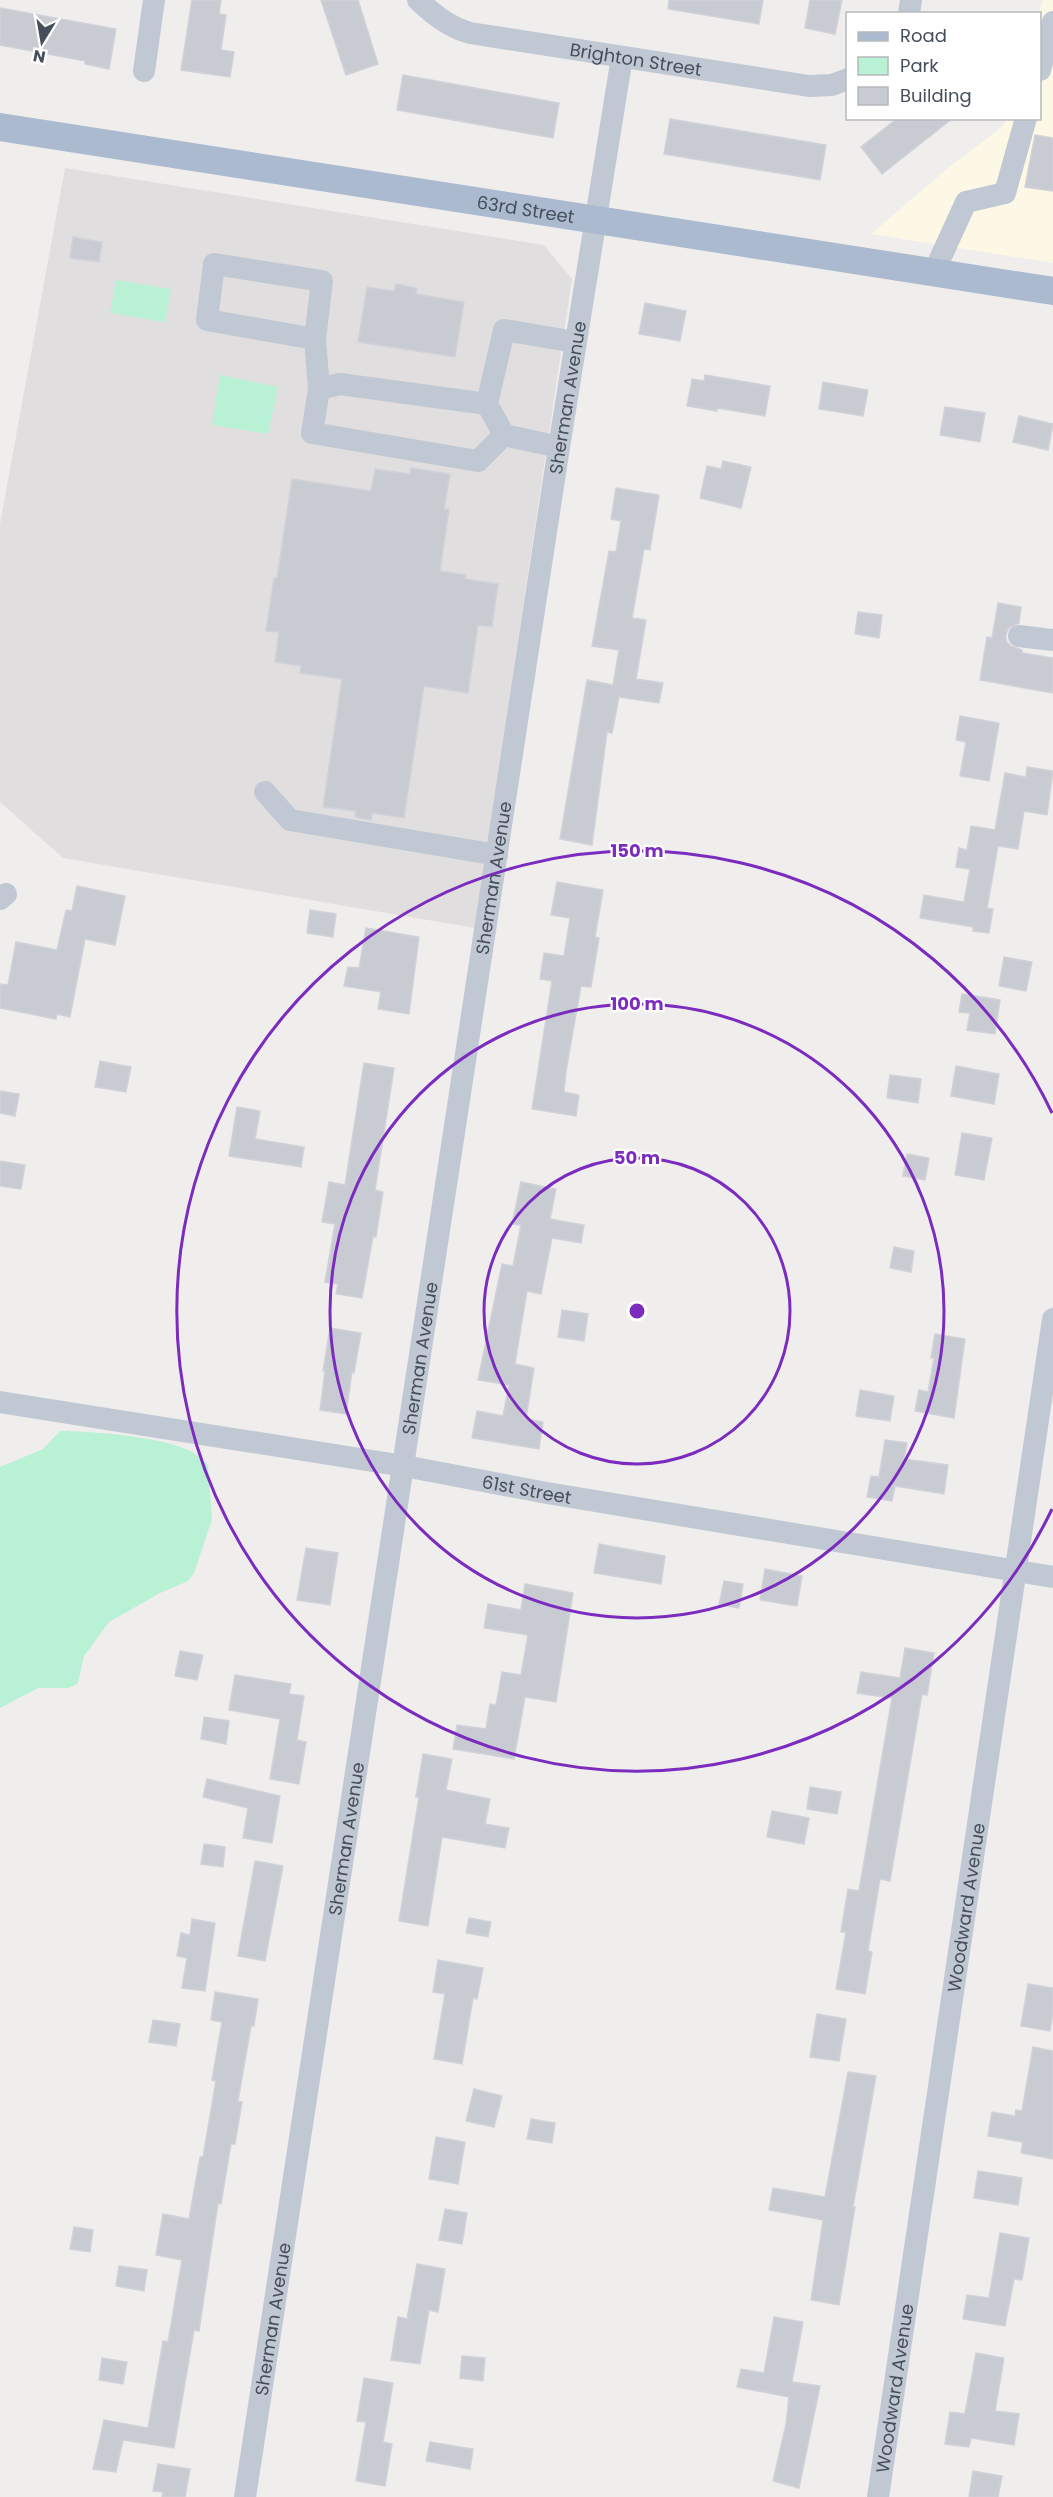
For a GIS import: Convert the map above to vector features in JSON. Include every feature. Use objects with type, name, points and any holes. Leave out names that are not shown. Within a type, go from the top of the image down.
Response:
[{"type":"main road","name":"63rd Street","points":[[0,127],[1053,291]]},
{"type":"street","points":[[144,70],[154,0]]},
{"type":"street","name":"Brighton Street","points":[[423,5],[459,30],[470,33],[809,86],[832,85],[846,80]]},
{"type":"street","points":[[1041,66],[1053,22]]},
{"type":"street","name":"Sherman Avenue","points":[[245,2497],[575,342],[621,57]]},
{"type":"street","points":[[934,272],[966,202],[1005,193],[1025,120]]},
{"type":"street","points":[[315,339],[207,320],[214,264],[322,281],[315,339],[319,389],[312,434],[478,461],[504,435]]},
{"type":"street","points":[[559,447],[504,435],[487,404],[504,330],[575,342]]},
{"type":"street","points":[[319,389],[340,384],[487,404]]},
{"type":"street","points":[[1019,636],[1053,640]]},
{"type":"street","points":[[265,792],[290,820],[497,855]]},
{"type":"street","name":"Woodward Avenue","points":[[878,2497],[1017,1570],[1044,1452],[1053,1319]]},
{"type":"street","name":"61st Street","points":[[0,1402],[404,1466],[547,1493],[1053,1577]]},
{"type":"shaded area","points":[[1043,0],[1053,0],[1053,263],[871,234],[948,168],[1003,126],[1006,120],[1041,120],[1041,12],[1038,12]]},
{"type":"shaded area","points":[[65,168],[544,245],[572,279],[475,928],[63,858],[0,802],[0,524]]},
{"type":"green space","points":[[116,280],[171,289],[165,322],[110,313]]},
{"type":"green space","points":[[220,375],[278,387],[268,434],[212,425]]},
{"type":"green space","points":[[60,1431],[149,1439],[182,1447],[194,1453],[208,1465],[212,1519],[194,1573],[188,1581],[160,1593],[109,1622],[84,1656],[78,1683],[69,1688],[38,1688],[0,1708],[0,1467],[43,1449]]},
{"type":"building","points":[[192,0],[221,0],[219,14],[226,15],[221,50],[234,52],[230,77],[181,70]]},
{"type":"building","points":[[321,0],[358,0],[378,64],[346,75]]},
{"type":"building","points":[[669,0],[763,0],[759,24],[668,9]]},
{"type":"building","points":[[810,0],[842,0],[835,34],[805,28]]},
{"type":"building","points":[[0,8],[116,29],[109,69],[85,64],[85,61],[0,45]]},
{"type":"building","points":[[403,75],[559,103],[553,138],[397,110]]},
{"type":"building","points":[[670,119],[826,145],[820,180],[664,154]]},
{"type":"building","points":[[895,120],[950,120],[882,174],[861,147]]},
{"type":"building","points":[[1035,135],[1053,138],[1053,191],[1025,187]]},
{"type":"building","points":[[73,237],[102,242],[99,262],[70,258]]},
{"type":"building","points":[[396,284],[417,288],[416,294],[464,302],[455,357],[358,342],[367,287],[394,291]]},
{"type":"building","points":[[645,303],[686,311],[680,341],[639,334]]},
{"type":"building","points":[[705,375],[770,386],[765,416],[717,408],[717,411],[687,406],[692,379],[704,381]]},
{"type":"building","points":[[823,382],[868,390],[863,416],[819,409]]},
{"type":"building","points":[[945,407],[985,413],[980,442],[940,435]]},
{"type":"building","points":[[1019,416],[1053,424],[1048,450],[1013,442]]},
{"type":"building","points":[[723,461],[751,467],[741,508],[700,498],[707,466],[721,469]]},
{"type":"building","points":[[411,468],[450,474],[444,509],[449,509],[440,571],[466,575],[465,579],[498,584],[492,627],[478,625],[468,693],[424,686],[404,818],[372,813],[371,820],[355,817],[356,811],[323,807],[342,679],[300,673],[301,666],[275,662],[279,632],[266,631],[274,578],[277,578],[292,479],[371,491],[375,469],[410,474]]},
{"type":"building","points":[[616,488],[659,495],[650,550],[644,549],[632,618],[646,620],[636,679],[663,683],[659,703],[619,697],[612,733],[607,732],[592,845],[560,839],[587,680],[613,685],[619,650],[592,646],[609,551],[616,552],[621,521],[611,519]]},
{"type":"building","points":[[998,603],[1021,607],[1019,623],[1009,628],[1006,634],[1006,641],[1011,646],[1022,650],[1022,653],[1053,658],[1053,693],[980,680],[987,637],[992,638]]},
{"type":"building","points":[[858,612],[882,615],[879,638],[855,634]]},
{"type":"building","points":[[960,716],[999,723],[989,781],[960,776],[966,742],[956,740]]},
{"type":"building","points":[[1027,767],[1053,771],[1047,815],[1024,811],[1018,849],[998,846],[987,908],[993,909],[989,933],[973,931],[973,927],[920,918],[924,895],[964,902],[970,869],[956,867],[959,848],[967,850],[971,826],[995,830],[1005,773],[1026,777]]},
{"type":"building","points":[[557,882],[603,890],[595,937],[599,938],[591,987],[581,986],[566,1071],[564,1092],[579,1095],[576,1116],[532,1109],[552,981],[540,979],[544,953],[564,956],[570,918],[551,915]]},
{"type":"building","points":[[77,886],[125,896],[115,945],[85,939],[70,1017],[57,1014],[56,1019],[0,1008],[0,984],[8,985],[16,942],[57,950],[66,910],[72,911]]},
{"type":"building","points":[[310,910],[336,914],[333,937],[307,933]]},
{"type":"building","points":[[366,928],[419,937],[409,1014],[378,1009],[381,992],[344,986],[348,967],[359,968]]},
{"type":"building","points":[[1004,957],[1032,962],[1026,991],[999,986]]},
{"type":"building","points":[[962,994],[1000,1000],[995,1034],[967,1030],[970,1013],[959,1012]]},
{"type":"building","points":[[100,1061],[131,1067],[126,1092],[95,1087]]},
{"type":"building","points":[[364,1063],[394,1068],[375,1190],[383,1192],[376,1237],[373,1236],[362,1298],[336,1294],[338,1284],[325,1282],[335,1224],[322,1222],[329,1182],[345,1185]]},
{"type":"building","points":[[956,1066],[999,1074],[994,1104],[951,1096]]},
{"type":"building","points":[[890,1075],[921,1079],[918,1103],[887,1098]]},
{"type":"building","points":[[0,1091],[19,1094],[15,1116],[0,1113]]},
{"type":"building","points":[[237,1107],[260,1111],[255,1139],[304,1147],[301,1167],[229,1156]]},
{"type":"building","points":[[962,1133],[992,1138],[984,1180],[955,1175]]},
{"type":"building","points":[[907,1154],[929,1158],[925,1180],[903,1176]]},
{"type":"building","points":[[0,1161],[25,1165],[21,1189],[0,1186]]},
{"type":"building","points":[[521,1182],[556,1189],[550,1219],[584,1225],[581,1243],[552,1238],[541,1294],[527,1291],[515,1364],[534,1368],[526,1419],[543,1422],[539,1449],[472,1438],[477,1411],[503,1416],[509,1385],[478,1380],[502,1264],[513,1266],[521,1225],[512,1224]]},
{"type":"building","points":[[894,1247],[914,1251],[911,1272],[890,1268]]},
{"type":"building","points":[[562,1310],[588,1314],[584,1341],[558,1337]]},
{"type":"building","points":[[330,1328],[361,1333],[346,1414],[320,1410]]},
{"type":"building","points":[[935,1334],[965,1339],[954,1418],[915,1411],[919,1390],[928,1392],[934,1358],[931,1358]]},
{"type":"building","points":[[860,1390],[894,1396],[890,1421],[856,1416]]},
{"type":"building","points":[[885,1440],[907,1443],[904,1459],[948,1465],[944,1494],[895,1486],[892,1501],[867,1497],[871,1476],[879,1477]]},
{"type":"building","points":[[599,1544],[665,1556],[661,1584],[594,1573]]},
{"type":"building","points":[[306,1548],[338,1553],[330,1605],[297,1600]]},
{"type":"building","points":[[765,1569],[802,1576],[797,1606],[760,1600]]},
{"type":"building","points":[[724,1581],[743,1584],[739,1608],[719,1605]]},
{"type":"building","points":[[525,1584],[573,1593],[556,1702],[525,1697],[514,1759],[453,1749],[457,1725],[486,1729],[490,1704],[496,1705],[502,1672],[521,1675],[528,1635],[484,1628],[488,1604],[521,1610]]},
{"type":"building","points":[[905,1648],[934,1653],[927,1695],[922,1694],[890,1881],[880,1879],[868,1951],[872,1952],[865,1994],[836,1989],[846,1932],[841,1932],[848,1889],[859,1891],[892,1698],[857,1693],[861,1672],[900,1678]]},
{"type":"building","points":[[180,1651],[203,1655],[197,1680],[175,1676]]},
{"type":"building","points":[[235,1675],[291,1684],[289,1694],[304,1696],[297,1740],[306,1742],[299,1784],[270,1779],[280,1719],[229,1710]]},
{"type":"building","points":[[204,1717],[229,1721],[226,1744],[201,1739]]},
{"type":"building","points":[[423,1754],[452,1759],[446,1790],[490,1799],[485,1824],[509,1828],[505,1848],[442,1837],[428,1926],[399,1921],[419,1797],[416,1797]]},
{"type":"building","points":[[207,1779],[280,1796],[272,1843],[243,1838],[248,1808],[203,1797]]},
{"type":"building","points":[[810,1787],[841,1792],[837,1814],[807,1809]]},
{"type":"building","points":[[772,1811],[809,1818],[804,1844],[767,1837]]},
{"type":"building","points":[[204,1844],[225,1847],[223,1867],[201,1864]]},
{"type":"building","points":[[255,1861],[283,1866],[265,1961],[238,1956]]},
{"type":"building","points":[[469,1918],[491,1922],[488,1937],[466,1933]]},
{"type":"building","points":[[192,1919],[215,1923],[205,1991],[182,1988],[187,1958],[177,1956],[181,1933],[190,1935]]},
{"type":"building","points":[[438,1960],[483,1968],[477,1999],[473,1998],[462,2064],[434,2059],[445,1994],[433,1992]]},
{"type":"building","points":[[1028,1984],[1053,1988],[1050,2031],[1021,2026]]},
{"type":"building","points":[[215,1992],[258,1999],[238,2101],[242,2102],[235,2144],[231,2144],[221,2204],[218,2203],[199,2331],[194,2330],[174,2448],[123,2440],[116,2472],[93,2469],[104,2420],[148,2428],[163,2341],[168,2342],[182,2260],[156,2255],[163,2214],[189,2219],[200,2157],[203,2157],[216,2081],[212,2080],[222,2022],[211,2020]]},
{"type":"building","points":[[817,2014],[846,2019],[839,2061],[810,2057]]},
{"type":"building","points":[[153,2020],[180,2024],[176,2046],[149,2042]]},
{"type":"building","points":[[1033,2047],[1053,2051],[1053,2159],[1021,2153],[1023,2142],[988,2136],[992,2112],[1015,2116],[1016,2110],[1022,2111]]},
{"type":"building","points":[[848,2072],[876,2076],[853,2207],[855,2207],[839,2305],[811,2300],[823,2220],[769,2210],[773,2188],[825,2197]]},
{"type":"building","points":[[474,2089],[502,2096],[494,2127],[466,2121]]},
{"type":"building","points":[[531,2119],[555,2123],[552,2143],[527,2139]]},
{"type":"building","points":[[436,2137],[465,2142],[458,2184],[429,2179]]},
{"type":"building","points":[[978,2171],[1022,2178],[1018,2205],[974,2198]]},
{"type":"building","points":[[445,2209],[467,2213],[462,2244],[439,2240]]},
{"type":"building","points":[[74,2227],[93,2230],[90,2252],[70,2249]]},
{"type":"building","points":[[1000,2233],[1029,2238],[1022,2280],[1014,2279],[1005,2326],[963,2319],[967,2295],[989,2298]]},
{"type":"building","points":[[417,2264],[445,2269],[438,2312],[429,2310],[420,2364],[391,2360],[398,2317],[407,2319]]},
{"type":"building","points":[[119,2266],[147,2270],[144,2291],[116,2286]]},
{"type":"building","points":[[774,2317],[803,2322],[792,2382],[820,2386],[799,2488],[773,2481],[786,2424],[789,2397],[737,2387],[741,2369],[764,2373]]},
{"type":"building","points":[[976,2353],[1004,2358],[995,2411],[1019,2414],[1014,2445],[971,2438],[969,2447],[945,2444],[950,2412],[965,2414]]},
{"type":"building","points":[[462,2356],[485,2358],[483,2381],[460,2378]]},
{"type":"building","points":[[102,2358],[127,2362],[123,2384],[99,2380]]},
{"type":"building","points":[[364,2378],[393,2383],[383,2442],[392,2444],[385,2486],[356,2481],[366,2422],[357,2421]]},
{"type":"building","points":[[430,2442],[473,2449],[470,2469],[426,2461]]},
{"type":"building","points":[[158,2464],[190,2469],[185,2497],[162,2497],[163,2492],[153,2491]]},
{"type":"building","points":[[973,2471],[1002,2476],[998,2497],[969,2497]]}]
